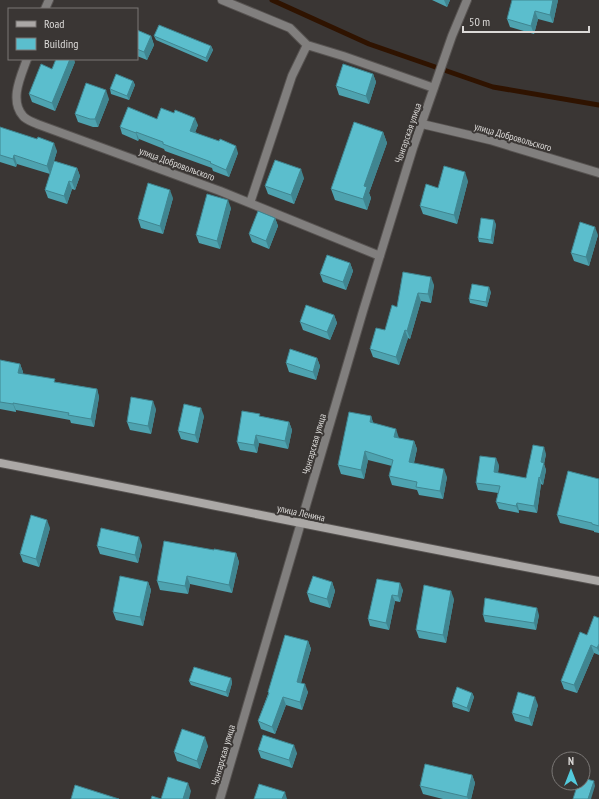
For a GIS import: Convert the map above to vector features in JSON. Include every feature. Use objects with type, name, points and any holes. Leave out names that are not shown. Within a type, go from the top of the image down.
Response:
[{"type":"street","points":[[222,0],[290,28],[307,45],[343,56],[433,92]]},
{"type":"street","name":"Чонгарская улица","points":[[220,799],[300,523],[413,148],[452,36],[467,0]]},
{"type":"street","points":[[250,203],[292,76],[307,45]]},
{"type":"street","name":"улица Добровольского","points":[[27,60],[18,83],[16,94],[18,106],[24,117],[37,124],[212,188],[380,256]]},
{"type":"street","name":"улица Добровольского","points":[[422,124],[490,140],[599,173]]},
{"type":"street","name":"улица Ленина","points":[[0,463],[346,533],[599,581]]},
{"type":"building","points":[[512,0],[553,0],[550,15],[535,11],[531,26],[507,19]]},
{"type":"building","points":[[159,25],[211,46],[206,58],[154,36]]},
{"type":"building","points":[[138,30],[151,36],[144,52],[138,49]]},
{"type":"building","points":[[56,60],[70,60],[52,103],[29,94],[41,64],[52,69]]},
{"type":"building","points":[[343,64],[373,74],[366,96],[336,86]]},
{"type":"building","points":[[116,74],[133,81],[127,96],[110,89]]},
{"type":"building","points":[[86,83],[106,90],[95,119],[90,119],[75,114]]},
{"type":"building","points":[[128,107],[157,119],[161,108],[174,113],[175,110],[195,118],[190,131],[219,141],[220,139],[236,146],[226,170],[210,163],[211,162],[163,144],[163,142],[120,127]]},
{"type":"building","points":[[354,122],[383,132],[364,186],[367,187],[363,199],[331,189]]},
{"type":"building","points":[[0,127],[37,139],[38,137],[54,143],[47,166],[14,155],[13,159],[0,155]]},
{"type":"building","points":[[275,160],[301,169],[291,195],[265,186]]},
{"type":"building","points":[[54,161],[77,168],[72,182],[69,181],[64,196],[45,190]]},
{"type":"building","points":[[444,166],[465,172],[454,215],[420,206],[426,184],[438,188]]},
{"type":"building","points":[[148,183],[170,190],[160,226],[138,219]]},
{"type":"building","points":[[207,194],[228,200],[217,241],[196,235]]},
{"type":"building","points":[[258,211],[275,218],[266,241],[249,234]]},
{"type":"building","points":[[481,218],[494,220],[491,240],[478,238]]},
{"type":"building","points":[[580,222],[595,227],[586,257],[571,253]]},
{"type":"building","points":[[327,255],[350,263],[343,282],[320,274]]},
{"type":"building","points":[[403,272],[431,277],[428,294],[418,293],[407,331],[405,330],[396,357],[370,349],[376,328],[385,330],[392,305],[397,307]]},
{"type":"building","points":[[472,284],[489,287],[486,302],[469,299]]},
{"type":"building","points":[[306,305],[334,315],[327,332],[300,322]]},
{"type":"building","points":[[290,349],[317,358],[313,372],[286,363]]},
{"type":"building","points":[[0,360],[20,364],[18,373],[55,379],[54,382],[97,389],[91,419],[68,415],[69,413],[0,402]]},
{"type":"building","points":[[131,397],[153,401],[148,426],[127,422]]},
{"type":"building","points":[[184,404],[201,408],[195,435],[178,431]]},
{"type":"building","points":[[242,411],[289,422],[285,441],[256,435],[254,445],[237,442]]},
{"type":"building","points":[[349,412],[371,416],[370,422],[396,429],[394,437],[414,441],[409,462],[444,469],[440,491],[416,487],[417,482],[389,476],[393,460],[365,451],[361,470],[338,465]]},
{"type":"building","points":[[533,445],[544,447],[541,462],[544,463],[540,478],[539,477],[534,506],[517,503],[516,506],[496,502],[500,486],[476,483],[480,456],[496,458],[494,472],[526,478]]},
{"type":"building","points":[[568,471],[599,479],[599,526],[557,515]]},
{"type":"building","points":[[31,515],[47,520],[36,559],[20,554]]},
{"type":"building","points":[[101,528],[139,537],[135,555],[97,546]]},
{"type":"building","points":[[164,541],[236,553],[229,585],[187,576],[185,586],[157,581]]},
{"type":"building","points":[[120,576],[148,582],[140,617],[113,612]]},
{"type":"building","points":[[313,576],[332,582],[327,599],[307,593]]},
{"type":"building","points":[[377,579],[400,583],[398,596],[392,595],[386,623],[368,619]]},
{"type":"building","points":[[424,585],[451,591],[443,635],[416,630]]},
{"type":"building","points":[[485,598],[537,608],[534,623],[483,615]]},
{"type":"building","points":[[594,616],[599,618],[599,644],[597,648],[591,645],[574,685],[561,681],[580,632],[587,635]]},
{"type":"building","points":[[285,635],[308,641],[297,682],[305,684],[300,702],[283,697],[272,727],[258,721],[269,693],[268,692]]},
{"type":"building","points":[[194,667],[231,678],[226,692],[189,681]]},
{"type":"building","points":[[457,687],[472,693],[467,708],[452,702]]},
{"type":"building","points":[[518,692],[535,697],[529,718],[512,713]]},
{"type":"building","points":[[182,729],[205,737],[197,761],[174,752]]},
{"type":"building","points":[[263,735],[294,745],[289,760],[258,750]]},
{"type":"building","points":[[425,764],[472,775],[467,797],[420,786]]},
{"type":"building","points":[[168,777],[188,783],[183,799],[161,799]]},
{"type":"building","points":[[591,780],[594,781],[591,790]]},
{"type":"building","points":[[259,784],[285,792],[282,799],[254,799]]},
{"type":"building","points":[[75,785],[119,799],[71,799]]},
{"type":"building","points":[[576,791],[591,791],[588,799],[573,799]]},
{"type":"building","points":[[152,796],[161,799],[151,799]]},
{"type":"waterway","points":[[272,0],[369,44],[493,87],[599,105]]}]
